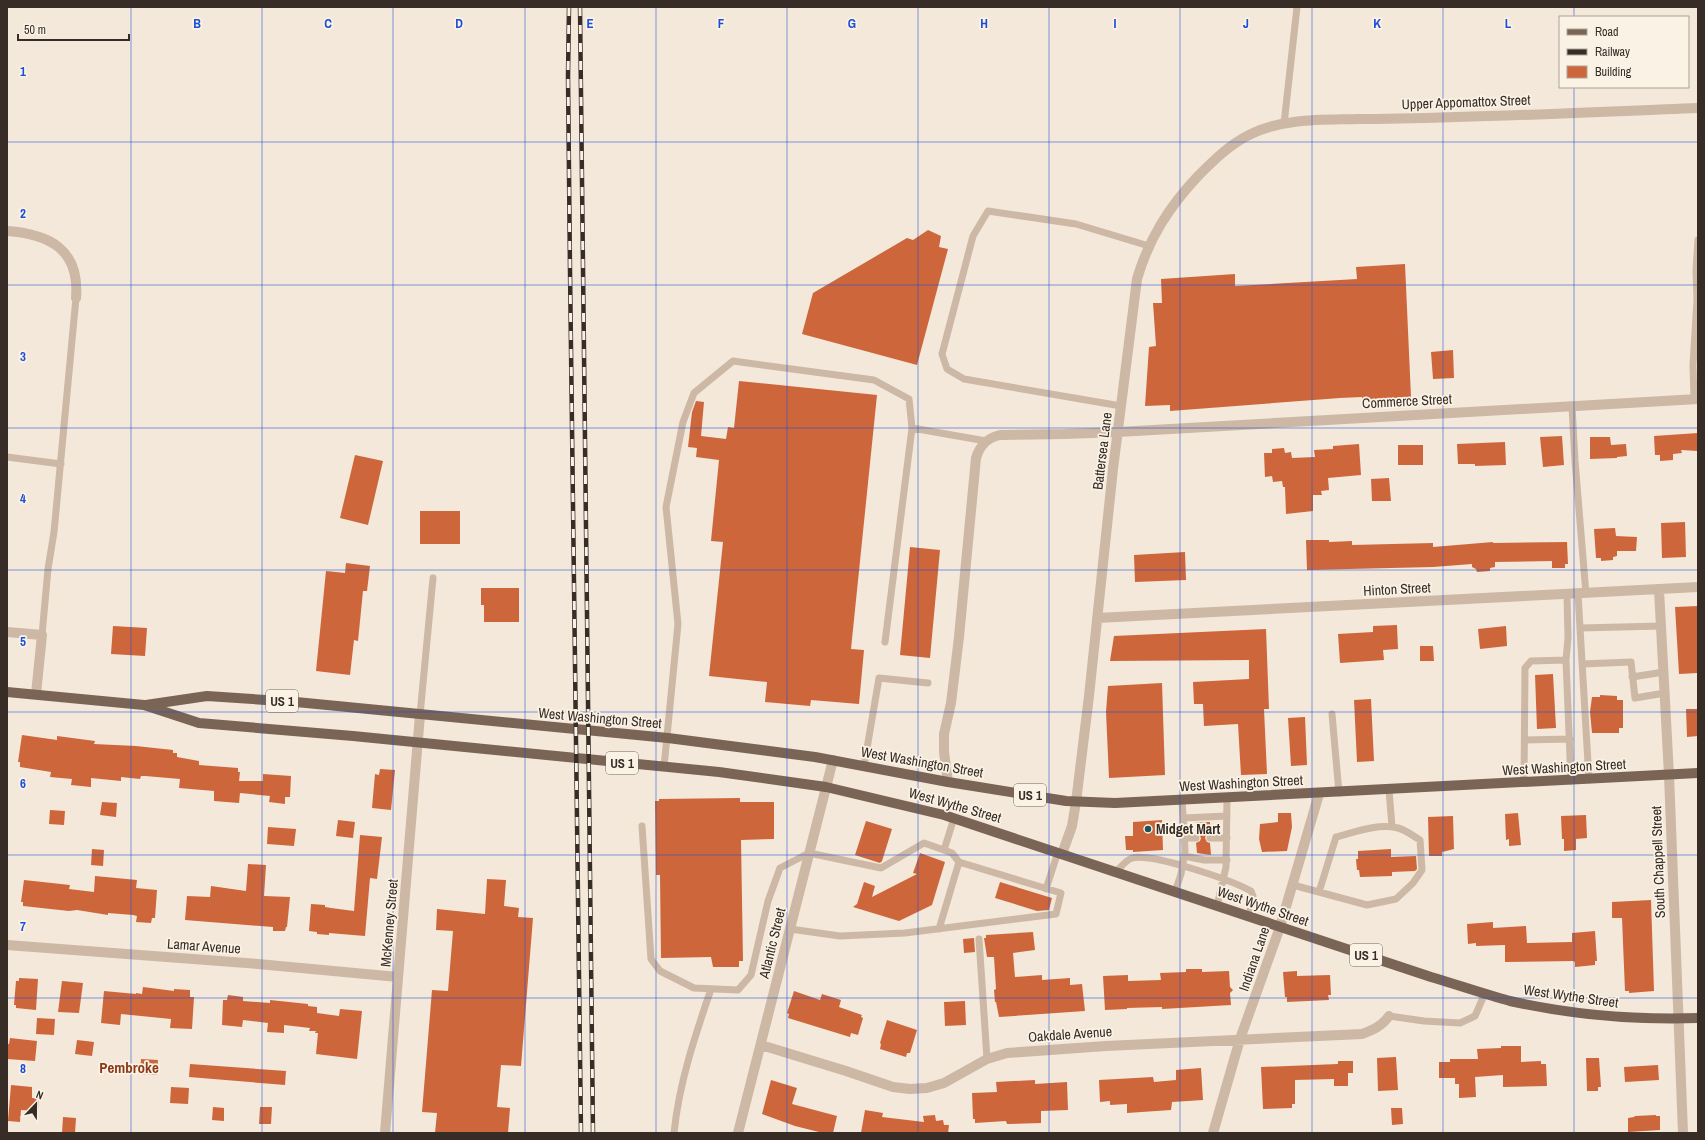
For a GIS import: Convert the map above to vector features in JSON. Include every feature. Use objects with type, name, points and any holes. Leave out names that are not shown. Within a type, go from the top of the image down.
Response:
[{"type":"main road","name":"West Washington Street","points":[[7,692],[144,705],[199,723],[418,742],[719,772],[826,788]]},
{"type":"main road","name":"West Washington Street","points":[[144,705],[207,696],[296,702],[668,738],[833,760],[948,782],[1076,802],[1115,803],[1319,794],[1698,773]]},
{"type":"main road","name":"West Wythe Street","points":[[826,788],[905,805],[954,818],[1431,977],[1510,1000],[1557,1010],[1610,1017],[1698,1018]]},
{"type":"street","name":"Upper Appomattox Street","points":[[1239,141],[1252,134],[1284,124],[1314,120],[1458,117],[1698,108]]},
{"type":"street","name":"Battersea Lane","points":[[1060,853],[1072,826],[1076,802],[1121,406],[1137,280],[1143,258],[1172,205],[1190,182],[1239,141]]},
{"type":"street","points":[[7,231],[26,232],[41,236],[56,244],[67,256],[74,271],[76,298]]},
{"type":"street","name":"Commerce Street","points":[[986,441],[1000,434],[1118,432],[1696,399]]},
{"type":"street","points":[[948,782],[944,752],[944,734],[951,703],[959,638],[976,458],[979,449],[986,441]]},
{"type":"street","name":"Hinton Street","points":[[1097,618],[1698,587]]},
{"type":"street","name":"South Chappell Street","points":[[1659,590],[1669,775],[1683,1133]]},
{"type":"street","points":[[7,632],[42,635],[36,694]]},
{"type":"street","name":"McKenney Street","points":[[385,1133],[420,715]]},
{"type":"street","name":"Atlantic Street","points":[[738,1133],[833,760]]},
{"type":"street","name":"Indiana Lane","points":[[1213,1133],[1240,1039],[1280,927],[1319,794]]},
{"type":"street","name":"Lamar Avenue","points":[[7,944],[398,977]]},
{"type":"street","name":"Oakdale Avenue","points":[[761,1045],[846,1070],[893,1087],[910,1089],[927,1088],[944,1083],[987,1059],[1001,1054],[1106,1046],[1362,1034],[1373,1030],[1385,1022],[1389,1016]]},
{"type":"lane","points":[[1284,124],[1297,7]]},
{"type":"lane","points":[[1121,406],[964,379],[946,369],[942,354],[973,236],[988,211],[1076,224],[1149,246]]},
{"type":"lane","points":[[1696,399],[1693,365],[1697,300],[1696,270],[1698,240]]},
{"type":"lane","points":[[42,635],[48,569],[54,532],[76,298]]},
{"type":"lane","points":[[664,767],[678,624],[666,507],[683,422],[694,393],[733,361],[874,380],[909,399],[912,428],[885,642]]},
{"type":"lane","points":[[1572,406],[1582,594],[1580,628],[1589,780]]},
{"type":"lane","points":[[912,428],[986,441]]},
{"type":"lane","points":[[7,457],[60,464]]},
{"type":"lane","points":[[420,715],[433,578]]},
{"type":"lane","points":[[1567,594],[1568,638],[1566,660],[1571,781]]},
{"type":"lane","points":[[1580,628],[1662,626]]},
{"type":"lane","points":[[1524,783],[1525,668],[1532,661],[1566,660]]},
{"type":"lane","points":[[1582,664],[1631,662],[1634,698],[1665,693]]},
{"type":"lane","points":[[1632,677],[1664,672]]},
{"type":"lane","points":[[864,766],[879,678],[928,683]]},
{"type":"lane","points":[[1332,714],[1339,793]]},
{"type":"lane","points":[[1525,740],[1570,739]]},
{"type":"lane","points":[[1388,790],[1392,827]]},
{"type":"lane","points":[[1217,906],[1224,880],[1227,860],[1227,798]]},
{"type":"lane","points":[[1175,892],[1184,856],[1182,800]]},
{"type":"lane","points":[[1183,818],[1227,816]]},
{"type":"lane","points":[[944,850],[954,818]]},
{"type":"lane","points":[[642,826],[651,959],[660,971],[694,988],[738,990],[751,975],[768,902],[780,868],[809,853],[881,868],[924,843],[952,853],[959,862],[1061,893],[1056,914],[906,933],[840,936],[790,929]]},
{"type":"lane","points":[[1293,885],[1367,905],[1396,899],[1413,883],[1422,870],[1420,840],[1400,828],[1392,827],[1361,830],[1336,837],[1319,892]]},
{"type":"lane","points":[[1184,838],[1196,838]]},
{"type":"lane","points":[[1210,838],[1227,838]]},
{"type":"lane","points":[[1046,889],[1060,853]]},
{"type":"lane","points":[[1184,856],[1204,860],[1227,860]]},
{"type":"lane","points":[[1116,872],[1130,858],[1140,857],[1160,859],[1237,883],[1251,891],[1253,896],[1249,916]]},
{"type":"lane","points":[[939,929],[959,862]]},
{"type":"lane","points":[[979,939],[987,1059]]},
{"type":"lane","points":[[674,1133],[676,1106],[688,1057],[711,989]]},
{"type":"lane","points":[[1389,1016],[1424,1021],[1460,1023],[1475,1016],[1485,993]]},
{"type":"building","points":[[928,230],[941,236],[939,247],[948,249],[917,365],[802,334],[813,293],[907,238],[913,240]]},
{"type":"building","points":[[1405,264],[1411,397],[1362,400],[1362,397],[1340,398],[1170,411],[1170,405],[1145,406],[1149,347],[1156,346],[1153,303],[1162,303],[1161,279],[1235,274],[1235,286],[1357,279],[1356,267]]},
{"type":"building","points":[[1453,350],[1454,378],[1433,379],[1431,352]]},
{"type":"building","points":[[739,381],[877,395],[851,649],[864,650],[859,704],[811,700],[810,706],[765,702],[767,682],[709,676],[723,542],[711,541],[719,460],[696,457],[697,448],[688,447],[692,412],[696,401],[704,402],[701,436],[726,439],[728,427],[734,428]]},
{"type":"building","points":[[1698,433],[1698,451],[1681,450],[1682,453],[1673,454],[1673,460],[1660,461],[1660,455],[1655,455],[1654,436]]},
{"type":"building","points":[[1562,436],[1564,465],[1543,467],[1540,437]]},
{"type":"building","points":[[1590,437],[1610,437],[1611,445],[1626,444],[1627,456],[1590,459]]},
{"type":"building","points":[[1505,442],[1506,465],[1475,466],[1475,464],[1458,464],[1457,444]]},
{"type":"building","points":[[1359,444],[1361,475],[1328,478],[1329,490],[1321,491],[1322,495],[1313,495],[1313,511],[1286,514],[1285,487],[1283,487],[1282,481],[1273,482],[1272,476],[1265,477],[1264,453],[1272,453],[1272,449],[1284,448],[1285,453],[1291,452],[1292,458],[1315,457],[1314,450],[1333,449],[1333,446]]},
{"type":"building","points":[[1398,445],[1423,445],[1423,465],[1398,465]]},
{"type":"building","points":[[355,455],[383,461],[368,525],[340,518]]},
{"type":"building","points":[[1389,478],[1391,501],[1372,501],[1371,479]]},
{"type":"building","points":[[420,511],[460,511],[460,544],[420,544]]},
{"type":"building","points":[[1685,522],[1686,557],[1662,558],[1661,523]]},
{"type":"building","points":[[1615,528],[1616,536],[1637,537],[1636,551],[1617,551],[1617,556],[1613,557],[1613,560],[1601,561],[1601,558],[1596,558],[1594,529]]},
{"type":"building","points":[[1306,540],[1329,540],[1329,542],[1352,541],[1352,545],[1433,543],[1433,547],[1493,542],[1567,542],[1568,564],[1565,564],[1565,568],[1552,568],[1552,561],[1495,562],[1495,567],[1490,568],[1490,571],[1477,572],[1476,569],[1472,567],[1472,564],[1433,567],[1307,570]]},
{"type":"building","points":[[910,547],[940,550],[930,658],[900,655]]},
{"type":"building","points":[[1185,552],[1186,580],[1135,582],[1134,555]]},
{"type":"building","points":[[346,563],[370,566],[367,591],[363,591],[358,641],[354,640],[350,675],[316,671],[326,571],[345,573]]},
{"type":"building","points":[[481,588],[519,588],[519,622],[484,622],[484,605],[481,605]]},
{"type":"building","points":[[1698,606],[1698,673],[1679,674],[1675,607]]},
{"type":"building","points":[[1397,625],[1398,649],[1383,650],[1384,660],[1340,663],[1338,634],[1373,632],[1373,626]]},
{"type":"building","points":[[113,626],[147,628],[145,656],[111,654]]},
{"type":"building","points":[[1506,626],[1507,646],[1480,649],[1478,629]]},
{"type":"building","points":[[1266,629],[1269,709],[1264,709],[1267,774],[1241,775],[1238,724],[1204,726],[1203,704],[1194,704],[1193,682],[1249,679],[1249,660],[1110,661],[1114,636]]},
{"type":"building","points":[[1420,646],[1433,646],[1434,661],[1420,661]]},
{"type":"building","points":[[1553,674],[1556,728],[1537,729],[1535,675]]},
{"type":"building","points":[[1162,683],[1165,775],[1109,778],[1106,712],[1108,686]]},
{"type":"building","points":[[1600,695],[1617,696],[1617,700],[1623,700],[1623,728],[1619,728],[1619,733],[1592,733],[1590,712],[1592,697],[1600,697]]},
{"type":"building","points":[[1371,699],[1374,761],[1357,762],[1354,700]]},
{"type":"building","points":[[1686,709],[1698,709],[1698,736],[1687,737]]},
{"type":"building","points":[[1305,717],[1307,765],[1291,766],[1288,718]]},
{"type":"building","points":[[22,735],[57,740],[57,736],[95,741],[94,744],[173,750],[173,753],[177,753],[177,757],[199,761],[199,765],[238,768],[238,772],[240,772],[239,781],[263,781],[263,774],[291,776],[290,797],[285,797],[285,804],[269,802],[270,796],[240,793],[239,803],[214,801],[214,791],[179,788],[180,779],[145,776],[141,776],[140,779],[121,777],[121,781],[91,778],[91,787],[71,785],[72,779],[50,777],[51,772],[20,767],[20,762],[18,762]]},
{"type":"building","points":[[380,769],[395,770],[391,810],[372,808],[375,774],[379,775]]},
{"type":"building","points":[[740,798],[740,802],[774,802],[774,839],[741,840],[743,961],[739,961],[739,967],[713,967],[711,957],[661,958],[660,875],[656,875],[655,801],[659,801],[659,799]]},
{"type":"building","points":[[102,802],[117,803],[116,817],[100,815]]},
{"type":"building","points":[[50,810],[65,811],[64,825],[49,824]]},
{"type":"building","points":[[1278,813],[1291,813],[1292,827],[1287,851],[1262,852],[1259,839],[1260,824],[1278,822]]},
{"type":"building","points":[[1518,813],[1521,845],[1509,846],[1509,839],[1506,840],[1505,814]]},
{"type":"building","points":[[1586,815],[1587,838],[1576,839],[1576,850],[1564,851],[1561,816]]},
{"type":"building","points":[[1453,816],[1454,849],[1442,852],[1442,856],[1429,856],[1428,817]]},
{"type":"building","points":[[338,820],[355,822],[353,838],[336,836]]},
{"type":"building","name":"Midget Mart","points":[[1162,820],[1163,850],[1133,852],[1133,850],[1126,850],[1125,836],[1133,836],[1133,822]]},
{"type":"building","points":[[866,821],[892,829],[882,861],[880,863],[855,855]]},
{"type":"building","name":"Midget Mart","points":[[1196,822],[1210,822],[1210,833],[1206,835],[1205,838],[1207,842],[1210,843],[1211,855],[1197,853],[1196,843],[1200,841],[1201,838],[1199,834],[1196,833]]},
{"type":"building","points":[[268,827],[296,829],[294,846],[267,844]]},
{"type":"building","points":[[360,835],[382,837],[377,879],[370,878],[365,936],[329,933],[329,935],[317,934],[317,932],[309,931],[311,904],[325,905],[325,907],[354,911]]},
{"type":"building","points":[[92,849],[104,850],[103,866],[91,865]]},
{"type":"building","points":[[1391,849],[1391,857],[1416,856],[1417,869],[1415,871],[1392,872],[1392,876],[1360,877],[1359,870],[1357,870],[1356,859],[1358,859],[1358,851]]},
{"type":"building","points":[[920,853],[945,862],[932,905],[899,921],[853,907],[857,904],[864,882],[875,886],[872,897],[917,874],[913,873]]},
{"type":"building","points":[[248,864],[266,865],[264,896],[290,897],[287,927],[285,931],[273,931],[273,927],[185,920],[187,896],[210,897],[211,886],[246,891]]},
{"type":"building","points":[[95,876],[137,880],[136,888],[157,890],[155,918],[152,918],[151,923],[136,922],[137,916],[133,915],[108,913],[108,915],[77,910],[69,911],[23,906],[23,902],[21,902],[24,880],[70,885],[69,889],[94,892]]},
{"type":"building","points":[[487,879],[506,880],[504,906],[519,908],[518,917],[533,918],[521,1066],[501,1065],[497,1107],[510,1108],[508,1133],[435,1133],[437,1113],[422,1112],[432,990],[448,991],[453,931],[436,930],[437,909],[485,914]]},
{"type":"building","points":[[1000,882],[1052,898],[1049,910],[1037,911],[995,898]]},
{"type":"building","points":[[1651,900],[1654,991],[1629,993],[1629,991],[1625,991],[1622,918],[1612,918],[1612,902]]},
{"type":"building","points":[[1493,922],[1493,928],[1526,926],[1527,943],[1572,942],[1572,933],[1595,931],[1597,961],[1595,961],[1595,965],[1575,967],[1575,962],[1573,961],[1505,962],[1505,945],[1476,946],[1476,943],[1468,944],[1467,924]]},
{"type":"building","points":[[1033,932],[1035,950],[1013,953],[1015,977],[1042,975],[1042,980],[1070,978],[1070,985],[1082,984],[1085,1011],[999,1017],[995,1002],[994,990],[996,989],[994,957],[987,957],[984,938],[986,938],[986,935]]},
{"type":"building","points":[[974,938],[975,952],[964,953],[963,939]]},
{"type":"building","points":[[1186,969],[1202,969],[1202,972],[1229,971],[1230,987],[1233,990],[1230,993],[1231,1005],[1162,1009],[1162,1007],[1105,1010],[1103,976],[1128,975],[1128,981],[1161,980],[1160,973],[1186,972]]},
{"type":"building","points":[[1297,971],[1297,976],[1330,975],[1331,995],[1328,995],[1329,1000],[1287,1002],[1287,997],[1285,997],[1283,972]]},
{"type":"building","points":[[19,978],[38,979],[36,1010],[16,1008],[16,1005],[14,1005],[16,981],[19,981]]},
{"type":"building","points":[[62,981],[83,983],[79,1013],[58,1012]]},
{"type":"building","points":[[143,987],[174,991],[174,989],[190,990],[190,997],[194,997],[192,1029],[170,1028],[171,1019],[121,1014],[120,1025],[101,1023],[104,991],[142,994]]},
{"type":"building","points":[[794,991],[820,1000],[822,994],[841,1000],[839,1007],[862,1015],[861,1017],[863,1018],[858,1035],[851,1033],[850,1037],[788,1018],[789,1014],[787,1013]]},
{"type":"building","points":[[228,995],[243,997],[243,1001],[270,1003],[270,1000],[308,1004],[308,1006],[317,1007],[317,1013],[339,1016],[340,1009],[362,1011],[357,1059],[316,1054],[318,1033],[315,1033],[316,1031],[309,1031],[310,1028],[284,1025],[284,1033],[267,1032],[268,1023],[243,1020],[242,1027],[222,1025],[223,1000],[227,1000]]},
{"type":"building","points":[[965,1001],[966,1025],[945,1026],[944,1002]]},
{"type":"building","points":[[37,1018],[55,1019],[54,1035],[36,1034]]},
{"type":"building","points":[[887,1020],[917,1030],[910,1053],[907,1053],[906,1057],[880,1049],[880,1043]]},
{"type":"building","points":[[10,1038],[37,1041],[35,1061],[7,1059],[7,1044],[9,1044]]},
{"type":"building","points":[[77,1040],[94,1042],[92,1056],[75,1054]]},
{"type":"building","points":[[1501,1046],[1521,1046],[1521,1062],[1541,1061],[1541,1064],[1546,1064],[1547,1086],[1503,1087],[1503,1075],[1475,1077],[1476,1097],[1459,1098],[1459,1084],[1455,1084],[1455,1078],[1439,1078],[1439,1062],[1450,1062],[1450,1059],[1478,1059],[1477,1049],[1501,1048]]},
{"type":"building","points":[[1396,1057],[1398,1090],[1378,1091],[1377,1058]]},
{"type":"building","points":[[1586,1058],[1599,1058],[1601,1087],[1598,1087],[1598,1091],[1587,1091]]},
{"type":"building","points":[[141,1059],[158,1060],[157,1075],[140,1074]]},
{"type":"building","points":[[1338,1061],[1353,1061],[1353,1073],[1348,1073],[1348,1086],[1334,1086],[1334,1079],[1295,1080],[1295,1104],[1292,1104],[1292,1108],[1263,1109],[1261,1067],[1338,1064]]},
{"type":"building","points":[[190,1064],[286,1071],[285,1085],[189,1077]]},
{"type":"building","points":[[1658,1065],[1659,1080],[1625,1082],[1624,1067]]},
{"type":"building","points":[[1201,1068],[1203,1100],[1172,1102],[1171,1110],[1127,1113],[1127,1104],[1110,1105],[1110,1101],[1100,1102],[1099,1080],[1153,1077],[1154,1082],[1176,1080],[1176,1070]]},
{"type":"building","points":[[771,1080],[797,1088],[792,1104],[837,1116],[833,1133],[823,1133],[795,1126],[762,1114]]},
{"type":"building","points":[[1035,1080],[1035,1084],[1067,1082],[1068,1110],[1041,1111],[1041,1123],[1007,1124],[1006,1121],[975,1123],[975,1119],[973,1119],[972,1093],[997,1092],[996,1082]]},
{"type":"building","points":[[11,1085],[32,1087],[32,1098],[39,1098],[38,1111],[21,1110],[20,1122],[8,1121]]},
{"type":"building","points":[[171,1087],[189,1088],[188,1104],[170,1103]]},
{"type":"building","points":[[213,1107],[224,1108],[224,1121],[212,1120]]},
{"type":"building","points":[[260,1107],[272,1107],[271,1124],[259,1124]]},
{"type":"building","points":[[1391,1108],[1402,1108],[1403,1124],[1392,1125]]},
{"type":"building","points":[[865,1110],[883,1113],[882,1117],[924,1122],[923,1116],[935,1115],[936,1121],[943,1120],[944,1125],[949,1125],[948,1133],[861,1133]]},
{"type":"building","points":[[1635,1116],[1660,1116],[1660,1130],[1628,1132],[1628,1118]]},
{"type":"building","points":[[63,1117],[76,1118],[75,1133],[62,1133]]},
{"type":"railway","points":[[569,7],[568,76],[570,270],[581,1133]]},
{"type":"railway","points":[[580,7],[593,1133]]},
{"type":"place","name":"Midget Mart","points":[[1148,829]]},
{"type":"district","name":"Pembroke","points":[[129,1067]]}]
